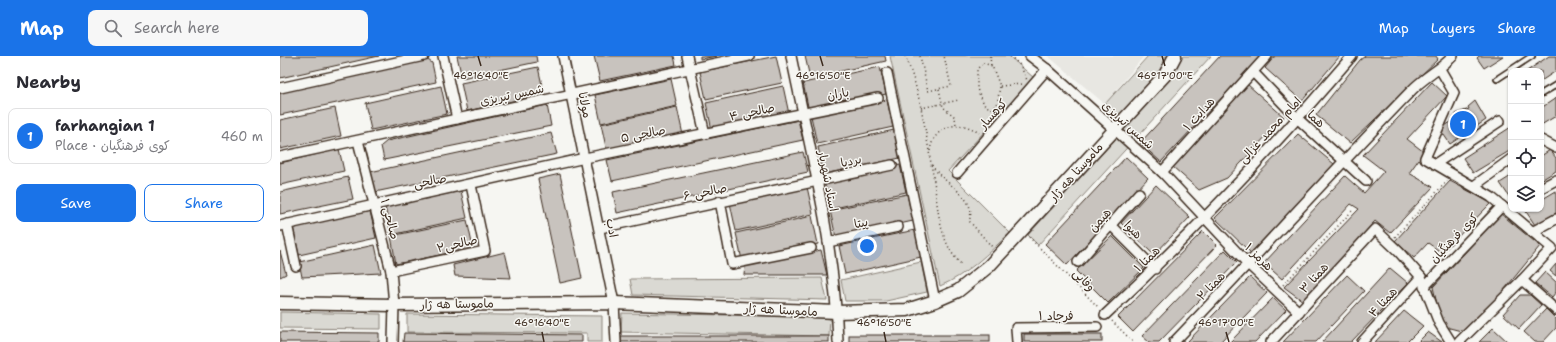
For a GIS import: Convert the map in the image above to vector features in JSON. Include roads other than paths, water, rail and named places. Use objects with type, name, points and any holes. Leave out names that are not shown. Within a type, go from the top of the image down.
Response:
[{"type":"main road","name":"ماموستا هه ژار","points":[[280,303],[394,305],[614,303],[837,312],[906,310],[935,301],[958,291],[989,266],[1164,75],[1175,56]]},
{"type":"street","points":[[280,88],[424,56]]},
{"type":"street","points":[[443,56],[457,119]]},
{"type":"street","name":"مولانا","points":[[563,56],[585,158]]},
{"type":"street","points":[[687,56],[706,134]]},
{"type":"street","name":"شمس تبریزی","points":[[280,158],[748,56]]},
{"type":"street","name":"استاد شهریار","points":[[791,56],[828,242],[837,312],[838,342]]},
{"type":"street","name":"شمس تبریزی","points":[[1030,56],[1047,69],[1162,172],[1204,219]]},
{"type":"street","name":"هدایت ۱","points":[[1162,172],[1267,56]]},
{"type":"street","name":"امام محمد غزالی","points":[[1204,219],[1352,56]]},
{"type":"street","name":"همتا ۲","points":[[1174,342],[1248,265],[1343,161],[1422,80],[1440,69],[1453,56]]},
{"type":"street","name":"کوهسار","points":[[956,173],[1047,69]]},
{"type":"street","points":[[1440,69],[1454,93],[1425,158],[1506,206],[1532,232],[1554,246],[1459,342]]},
{"type":"street","name":"هما","points":[[1253,72],[1297,118],[1366,181]]},
{"type":"street","points":[[886,73],[935,301]]},
{"type":"street","name":"باران","points":[[803,114],[878,98]]},
{"type":"street","name":"صالحی ۴","points":[[706,134],[803,114]]},
{"type":"street","points":[[1435,164],[1500,121]]},
{"type":"street","name":"صالحی ۵","points":[[585,158],[706,134]]},
{"type":"street","name":"صالحی ۱","points":[[358,140],[391,271],[394,305],[393,342]]},
{"type":"street","points":[[1544,142],[1556,148]]},
{"type":"street","name":"صالحی","points":[[284,225],[373,204],[470,185],[585,158]]},
{"type":"street","name":"ادب","points":[[585,158],[614,303],[616,342]]},
{"type":"street","points":[[1474,186],[1508,161]]},
{"type":"street","name":"بردیا","points":[[816,181],[892,164]]},
{"type":"street","points":[[1544,186],[1556,180]]},
{"type":"street","name":"صالحی ۶","points":[[600,228],[816,181]]},
{"type":"street","name":"صالحی۲","points":[[391,271],[485,251],[470,185]]},
{"type":"street","name":"هیمن","points":[[1078,262],[1112,226],[1139,193]]},
{"type":"street","points":[[720,201],[732,264],[811,248]]},
{"type":"street","name":"کوی فرهنگیان","points":[[1424,287],[1506,206]]},
{"type":"street","name":"هرمز ۱","points":[[1204,219],[1248,265],[1299,312]]},
{"type":"street","name":"همتا ۱","points":[[1105,315],[1155,269],[1204,219]]},
{"type":"street","points":[[1532,232],[1556,219]]},
{"type":"street","points":[[284,225],[296,266]]},
{"type":"street","name":"هیوا","points":[[1112,226],[1155,269]]},
{"type":"street","name":"پیتا","points":[[828,242],[898,227]]},
{"type":"street","name":"همتا ۳","points":[[1271,342],[1375,229],[1421,277]]},
{"type":"street","points":[[1421,277],[1439,323],[1451,342]]},
{"type":"street","name":"همتا ۴","points":[[1362,342],[1421,277]]},
{"type":"street","points":[[1522,280],[1556,310]]},
{"type":"street","name":"فرجاد ۱","points":[[1017,342],[1016,328],[1097,327]]},
{"type":"lane","points":[[1497,79],[1532,56]]},
{"type":"lane","points":[[1544,92],[1556,85]]},
{"type":"place","name":"farhangian 1","points":[[1463,124]]}]
